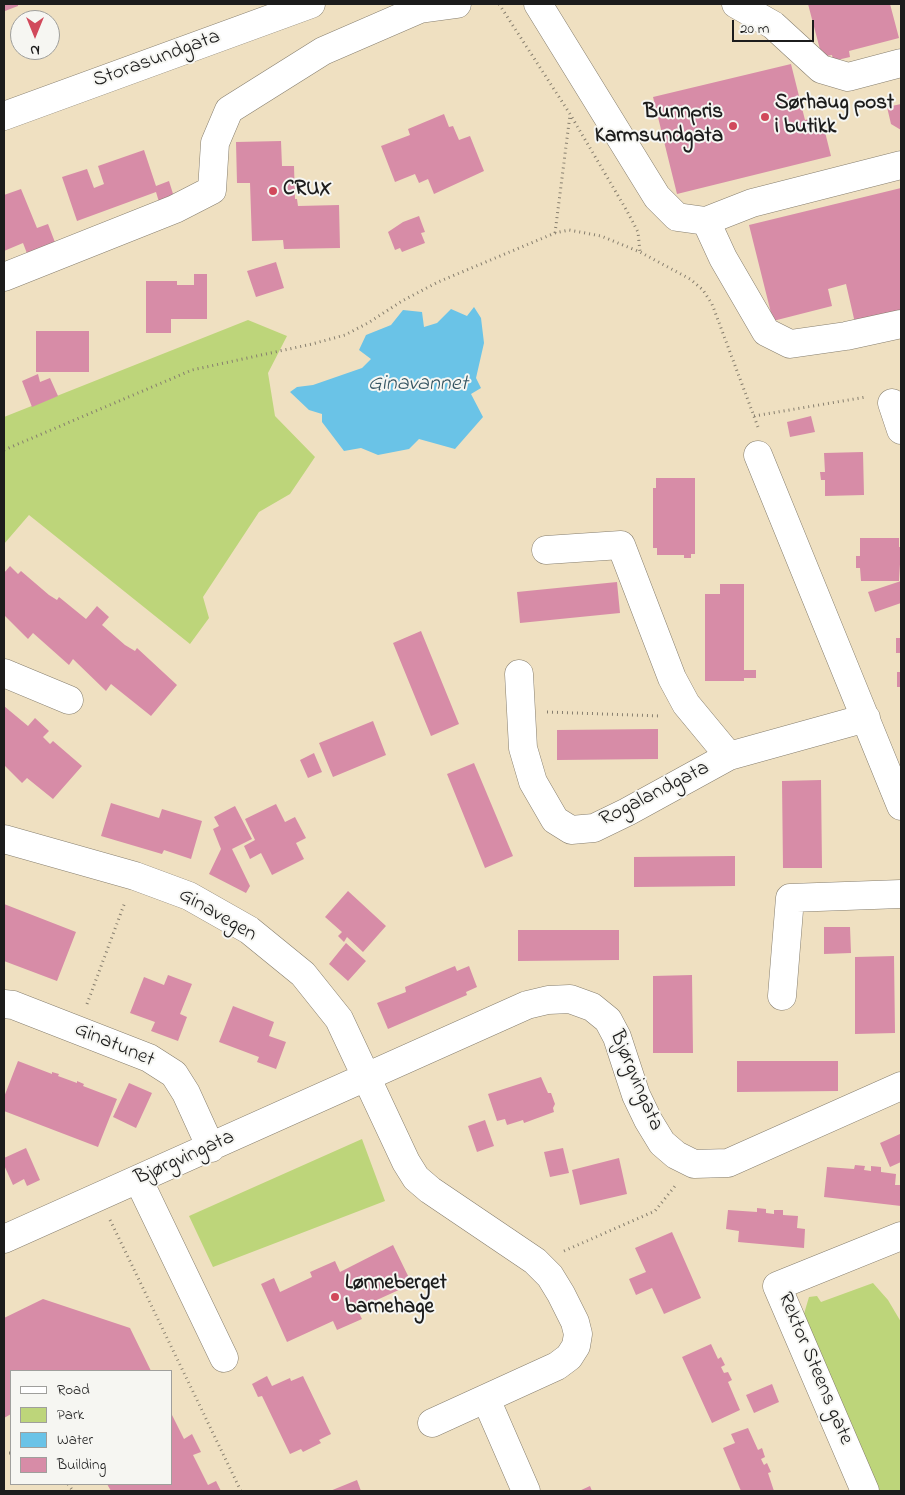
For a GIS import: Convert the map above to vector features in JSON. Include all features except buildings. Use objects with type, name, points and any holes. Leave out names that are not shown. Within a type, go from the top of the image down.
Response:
[{"type":"street","name":"Storasundgata","points":[[4,116],[311,4]]},
{"type":"street","points":[[4,277],[175,209],[212,190],[215,143],[229,110],[323,51],[420,8],[457,4]]},
{"type":"street","points":[[538,4],[657,197],[677,217],[706,221],[752,203],[901,164]]},
{"type":"street","points":[[736,4],[773,25],[821,69],[848,78],[901,63]]},
{"type":"street","points":[[706,221],[723,258],[766,332],[790,344],[846,336],[901,324]]},
{"type":"street","points":[[892,403],[901,430]]},
{"type":"street","points":[[758,455],[901,806]]},
{"type":"street","name":"Rogalandgata","points":[[546,550],[621,545],[672,678],[686,704],[729,756]]},
{"type":"street","points":[[4,673],[68,700]]},
{"type":"street","name":"Rogalandgata","points":[[519,674],[523,748],[533,782],[555,820],[571,830],[594,828],[729,756],[866,718]]},
{"type":"street","name":"Ginavegen","points":[[4,839],[135,876],[189,896],[248,930],[303,974],[339,1019],[367,1078]]},
{"type":"street","points":[[782,996],[790,898],[901,894]]},
{"type":"street","name":"Bjørgvingata","points":[[4,1240],[526,1005],[548,1000],[570,999],[592,1007],[608,1020],[617,1037],[636,1095],[648,1120],[662,1143],[676,1155],[694,1164]]},
{"type":"street","name":"Ginatunet","points":[[4,1004],[13,1005],[148,1058],[174,1074],[186,1093],[211,1148]]},
{"type":"street","points":[[367,1078],[406,1162],[416,1178],[430,1190],[535,1261],[554,1282],[575,1322],[578,1334],[576,1346],[570,1357],[557,1366],[432,1423]]},
{"type":"street","points":[[694,1164],[728,1163],[901,1086]]},
{"type":"street","points":[[138,1180],[224,1358]]},
{"type":"street","name":"Rektor Steens gate","points":[[866,1491],[777,1286],[901,1236]]},
{"type":"street","points":[[486,1399],[526,1491]]},
{"type":"path","points":[[499,4],[570,114],[638,232],[640,252]]},
{"type":"path","points":[[555,233],[570,114]]},
{"type":"path","points":[[4,450],[192,370],[345,335],[368,323],[402,300],[438,282],[555,233],[570,230],[582,231],[640,252],[690,279],[703,290],[712,304],[758,426],[758,455]]},
{"type":"path","points":[[754,416],[885,394],[892,403]]},
{"type":"path","points":[[522,714],[554,712],[699,718]]},
{"type":"path","points":[[78,1030],[135,876]]},
{"type":"path","points":[[559,1254],[655,1211],[694,1164]]},
{"type":"path","points":[[99,1197],[241,1491]]},
{"type":"green space","points":[[248,320],[287,336],[268,373],[275,416],[315,457],[290,494],[259,512],[203,597],[209,618],[190,644],[29,515],[4,544],[4,417]]},
{"type":"green space","points":[[362,1139],[385,1201],[213,1267],[189,1216]]},
{"type":"green space","points":[[873,1283],[888,1300],[901,1322],[901,1491],[872,1491],[801,1324],[809,1297],[817,1296],[821,1302]]},
{"type":"water","name":"Ginavannet","points":[[474,307],[481,318],[484,343],[476,378],[481,388],[471,394],[483,417],[455,449],[419,439],[409,449],[378,455],[361,448],[344,451],[322,422],[322,414],[309,410],[290,392],[297,387],[313,385],[362,368],[371,359],[359,350],[366,335],[391,325],[403,310],[422,312],[424,327],[437,323],[451,309],[467,316]]},
{"type":"place","name":"Sørhaug post i butikk","points":[[765,117]]},
{"type":"place","name":"Bunnpris Karmsundgata","points":[[733,126]]},
{"type":"place","name":"CRUX","points":[[273,191]]},
{"type":"place","name":"Lønneberget barnehage","points":[[335,1297]]}]
